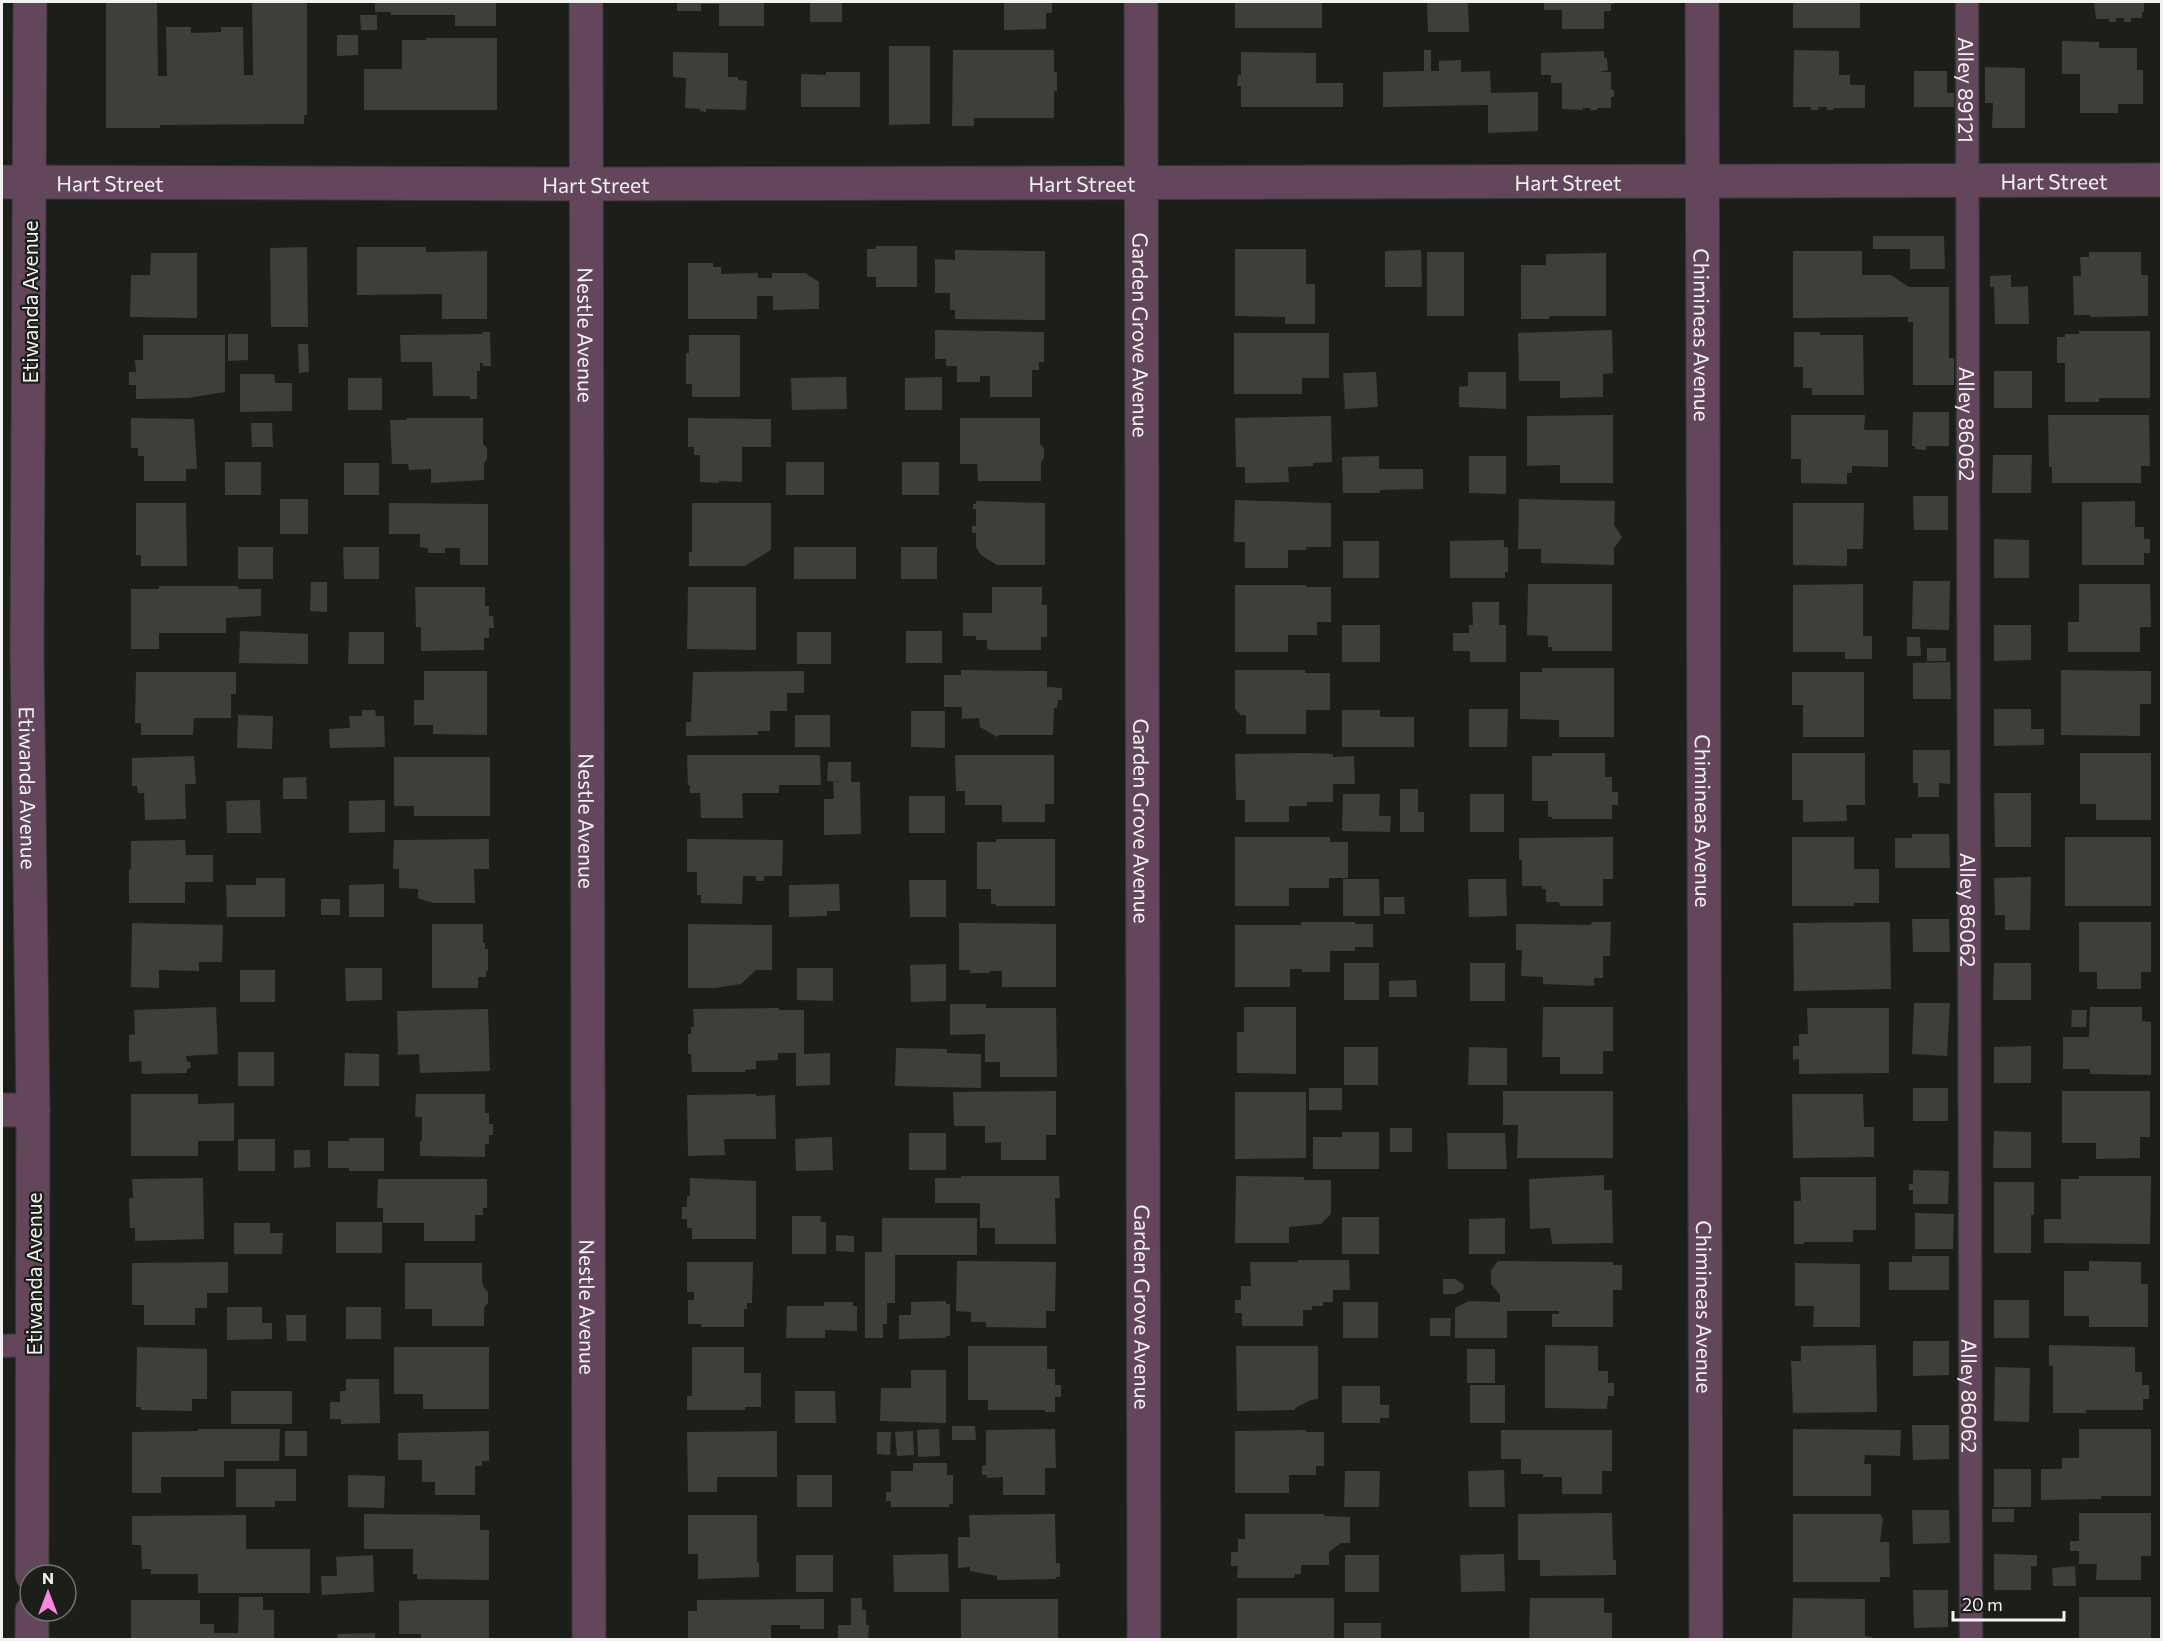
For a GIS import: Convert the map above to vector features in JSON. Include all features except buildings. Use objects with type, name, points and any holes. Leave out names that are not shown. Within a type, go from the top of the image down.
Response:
[{"type":"street","name":"Etiwanda Avenue","points":[[30,2],[16,183],[14,653],[17,1345],[31,1563]]},
{"type":"street","name":"Nestle Avenue","points":[[586,2],[589,1640]]},
{"type":"street","name":"Garden Grove Avenue","points":[[1142,2],[1144,1640]]},
{"type":"street","name":"Chimineas Avenue","points":[[1702,2],[1706,1640]]},
{"type":"street","name":"Hart Street","points":[[16,183],[2162,180]]},
{"type":"street","points":[[32,1623],[32,1640]]},
{"type":"lane","name":"Alley 89121","points":[[1967,2],[1968,180]]},
{"type":"lane","name":"Alley 86062","points":[[1968,180],[1971,1640]]}]
